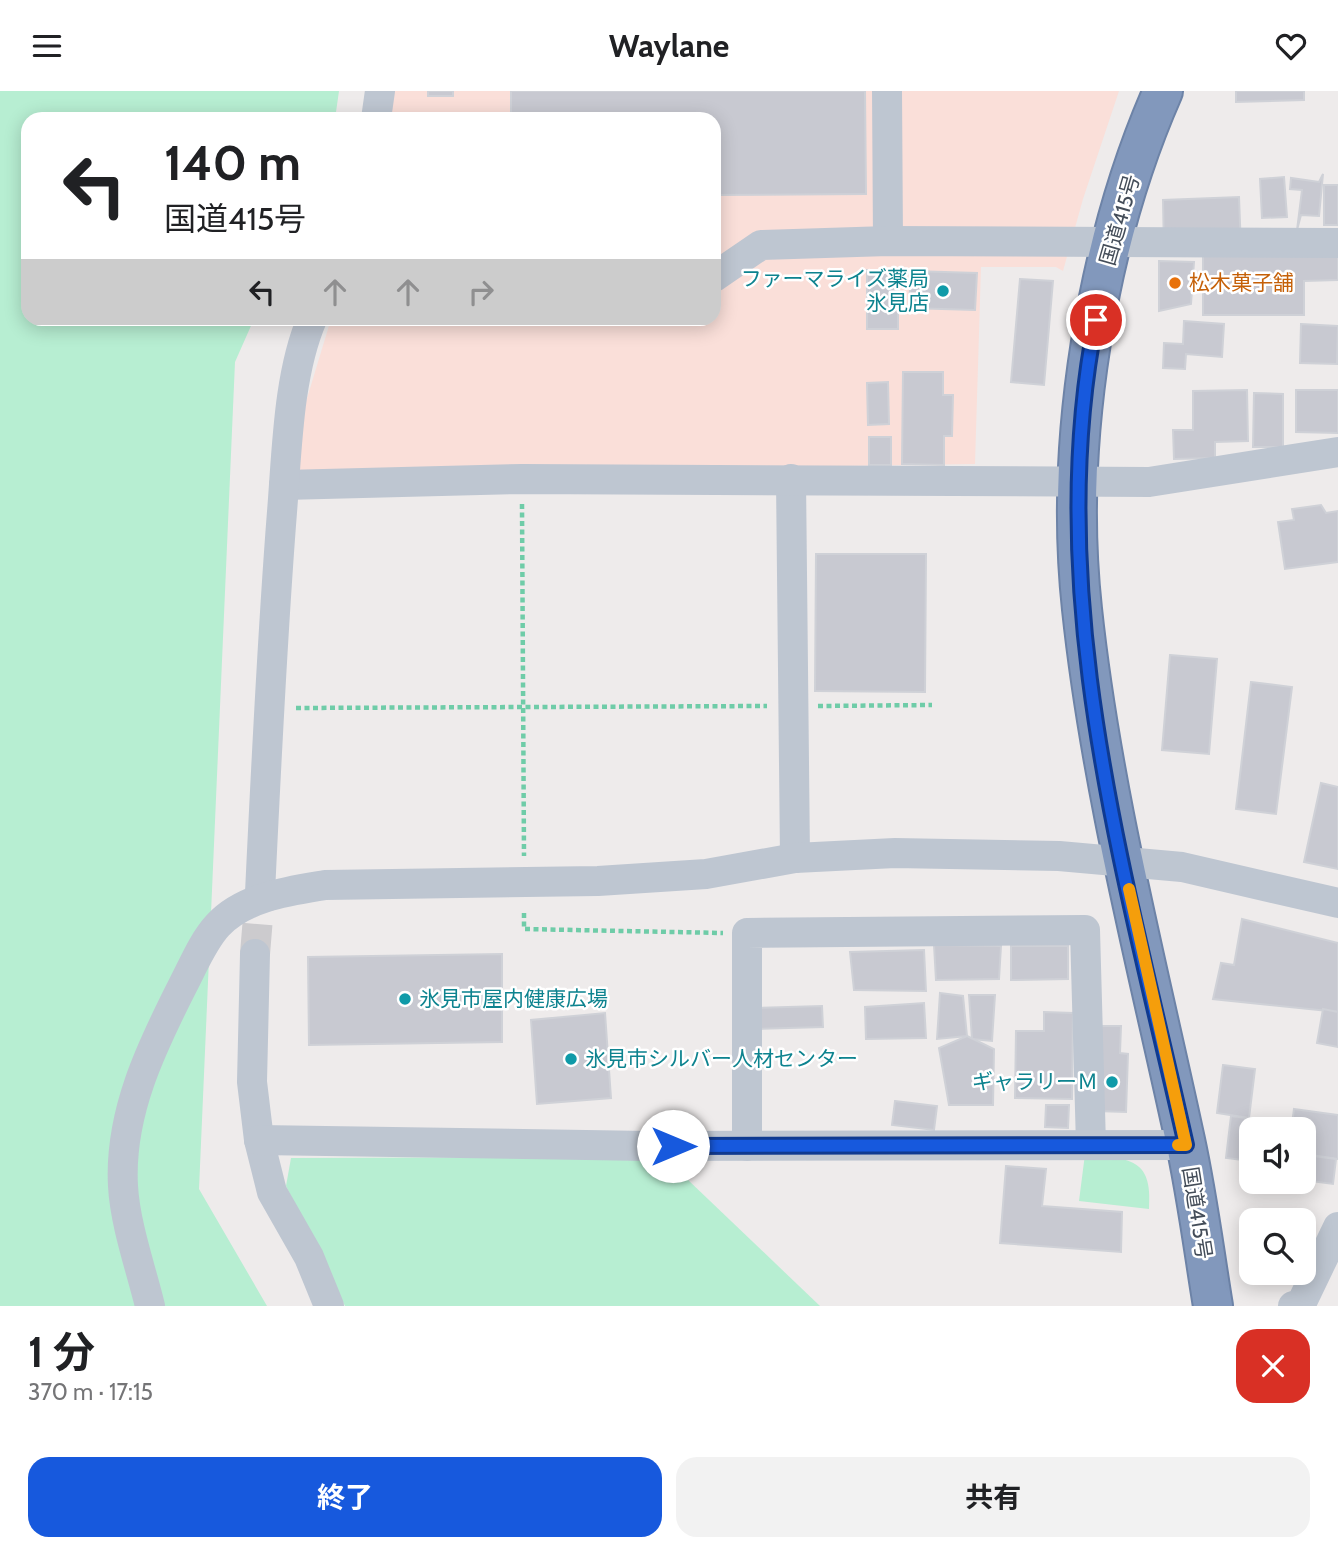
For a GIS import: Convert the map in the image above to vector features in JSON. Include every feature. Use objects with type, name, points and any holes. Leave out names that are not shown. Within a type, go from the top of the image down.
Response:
[{"type":"highway","name":"国道415号","points":[[1163,91],[1111,243],[1086,371],[1078,480],[1081,607],[1101,744],[1123,862],[1186,1145],[1213,1306]]},
{"type":"street","points":[[377,112],[380,91]]},
{"type":"street","points":[[887,91],[888,241]]},
{"type":"street","points":[[721,272],[761,245],[888,241],[1338,243]]},
{"type":"street","points":[[261,893],[269,708],[288,436],[304,337],[309,326]]},
{"type":"street","points":[[284,485],[522,479],[1149,482],[1338,452]]},
{"type":"street","points":[[791,479],[795,858]]},
{"type":"street","points":[[150,1306],[123,1188],[124,1147],[135,1090],[160,1030],[195,960],[218,925],[247,905],[270,896],[326,884],[598,881],[706,874],[795,858],[895,853],[1059,856],[1182,867],[1338,903]]},
{"type":"street","points":[[747,1146],[747,933],[1085,930],[1091,1145]]},
{"type":"street","points":[[255,954],[252,1081],[259,1140],[272,1192],[309,1257],[329,1306]]},
{"type":"street","points":[[259,1140],[747,1146],[1186,1145]]},
{"type":"street","points":[[1302,1305],[1338,1227]]},
{"type":"path","points":[[522,479],[524,863]]},
{"type":"path","points":[[269,708],[932,705]]},
{"type":"path","points":[[524,912],[524,929],[747,933]]},
{"type":"shaded area","points":[[393,91],[1119,91],[1083,199],[1063,271],[1056,267],[981,267],[975,464],[296,474],[305,405],[329,326],[721,326],[721,112],[391,112]]},
{"type":"green space","points":[[0,91],[339,91],[336,112],[21,112],[21,326],[251,326],[235,362],[199,1189],[267,1306],[0,1306]]},
{"type":"green space","points":[[1085,1154],[1126,1160],[1142,1170],[1147,1179],[1149,1209],[1079,1201]]},
{"type":"green space","points":[[291,1158],[665,1158],[820,1306],[345,1306],[286,1186]]},
{"type":"building","points":[[428,91],[453,91],[453,96],[428,96]]},
{"type":"building","points":[[511,91],[865,91],[866,194],[721,195],[721,112],[511,112]]},
{"type":"building","points":[[1236,91],[1304,91],[1304,100],[1236,102]]},
{"type":"building","points":[[1323,174],[1319,216],[1301,215],[1297,230],[1302,190],[1290,189],[1291,178],[1319,182]]},
{"type":"building","points":[[1284,177],[1287,217],[1262,218],[1260,179]]},
{"type":"building","points":[[1324,185],[1338,185],[1338,225],[1324,225]]},
{"type":"building","points":[[1239,197],[1241,249],[1164,251],[1163,200]]},
{"type":"building","points":[[1203,251],[1338,251],[1338,280],[1304,281],[1304,315],[1203,315]]},
{"type":"building","name":"松木菓子舗","points":[[1159,261],[1194,262],[1191,304],[1159,311]]},
{"type":"building","points":[[867,270],[898,270],[898,329],[867,329]]},
{"type":"building","name":"ファーマライズ薬局 氷見店","points":[[911,271],[977,273],[975,310],[909,308]]},
{"type":"building","points":[[1020,279],[1053,281],[1044,385],[1011,382]]},
{"type":"building","points":[[1184,321],[1224,324],[1222,357],[1186,354],[1185,369],[1163,368],[1164,343],[1183,344]]},
{"type":"building","points":[[1301,324],[1338,326],[1337,364],[1300,363]]},
{"type":"building","points":[[903,372],[943,372],[943,395],[953,395],[952,436],[944,436],[944,465],[902,464]]},
{"type":"building","points":[[888,382],[889,424],[868,425],[867,383]]},
{"type":"building","points":[[1247,390],[1248,441],[1215,442],[1215,458],[1174,459],[1173,430],[1193,430],[1193,391]]},
{"type":"building","points":[[1296,390],[1338,390],[1338,433],[1296,432]]},
{"type":"building","points":[[1254,393],[1283,394],[1283,447],[1253,447]]},
{"type":"building","points":[[869,437],[891,437],[891,465],[869,465]]},
{"type":"building","points":[[1321,505],[1326,513],[1338,511],[1338,562],[1285,569],[1278,522],[1294,520],[1292,509]]},
{"type":"building","points":[[816,554],[926,554],[925,692],[815,691]]},
{"type":"building","points":[[1170,655],[1217,659],[1209,754],[1162,750]]},
{"type":"building","points":[[1251,682],[1292,687],[1276,814],[1236,809]]},
{"type":"building","points":[[1321,783],[1338,787],[1338,869],[1304,862]]},
{"type":"building","points":[[1242,919],[1338,943],[1338,1012],[1213,999],[1221,963],[1234,965]]},
{"type":"building","points":[[934,945],[1001,946],[999,979],[936,980]]},
{"type":"building","points":[[1011,946],[1068,946],[1068,979],[1011,980]]},
{"type":"building","points":[[924,950],[926,991],[854,990],[850,952]]},
{"type":"building","name":"氷見市屋内健康広場","points":[[502,954],[502,1042],[309,1045],[308,957]]},
{"type":"building","points":[[940,993],[963,996],[967,1036],[937,1039]]},
{"type":"building","points":[[969,995],[995,995],[992,1041],[972,1039]]},
{"type":"building","points":[[924,1003],[926,1038],[866,1039],[865,1007]]},
{"type":"building","points":[[822,1006],[823,1027],[757,1029],[757,1008]]},
{"type":"building","points":[[1323,1009],[1338,1012],[1338,1047],[1317,1043]]},
{"type":"building","points":[[1044,1012],[1073,1013],[1072,1099],[1015,1098],[1016,1031],[1044,1031]]},
{"type":"building","name":"氷見市シルバー人材センター","points":[[605,1013],[611,1098],[537,1104],[531,1020]]},
{"type":"building","name":"ギャラリーＭ","points":[[1098,1026],[1121,1026],[1120,1053],[1128,1054],[1126,1112],[1096,1111]]},
{"type":"building","points":[[967,1036],[994,1049],[993,1105],[949,1105],[939,1048]]},
{"type":"building","points":[[1223,1065],[1255,1069],[1249,1117],[1217,1113]]},
{"type":"building","points":[[895,1101],[937,1106],[934,1130],[892,1125]]},
{"type":"building","points":[[1046,1105],[1069,1105],[1068,1128],[1045,1127]]},
{"type":"building","points":[[1294,1109],[1338,1115],[1338,1159],[1316,1156],[1316,1117],[1293,1117]]},
{"type":"building","points":[[1231,1116],[1239,1117],[1239,1160],[1226,1158]]},
{"type":"building","points":[[1316,1156],[1336,1159],[1333,1184],[1316,1182]]},
{"type":"building","points":[[1006,1166],[1046,1169],[1042,1206],[1122,1212],[1121,1252],[1000,1243]]},
{"type":"tunnel","points":[[255,954],[260,893]]},
{"type":"slow traffic","points":[[1129,889],[1186,1145],[1178,1145]]},
{"type":"place","name":"松木菓子舗","points":[[1175,283]]},
{"type":"place","name":"ファーマライズ薬局 氷見店","points":[[943,291]]},
{"type":"place","name":"氷見市屋内健康広場","points":[[405,999]]},
{"type":"place","name":"氷見市シルバー人材センター","points":[[571,1059]]},
{"type":"place","name":"ギャラリーＭ","points":[[1112,1082]]},
{"type":"route","points":[[673,1146],[1186,1145],[1123,862],[1101,744],[1081,607],[1078,480],[1086,371],[1096,320]]}]
